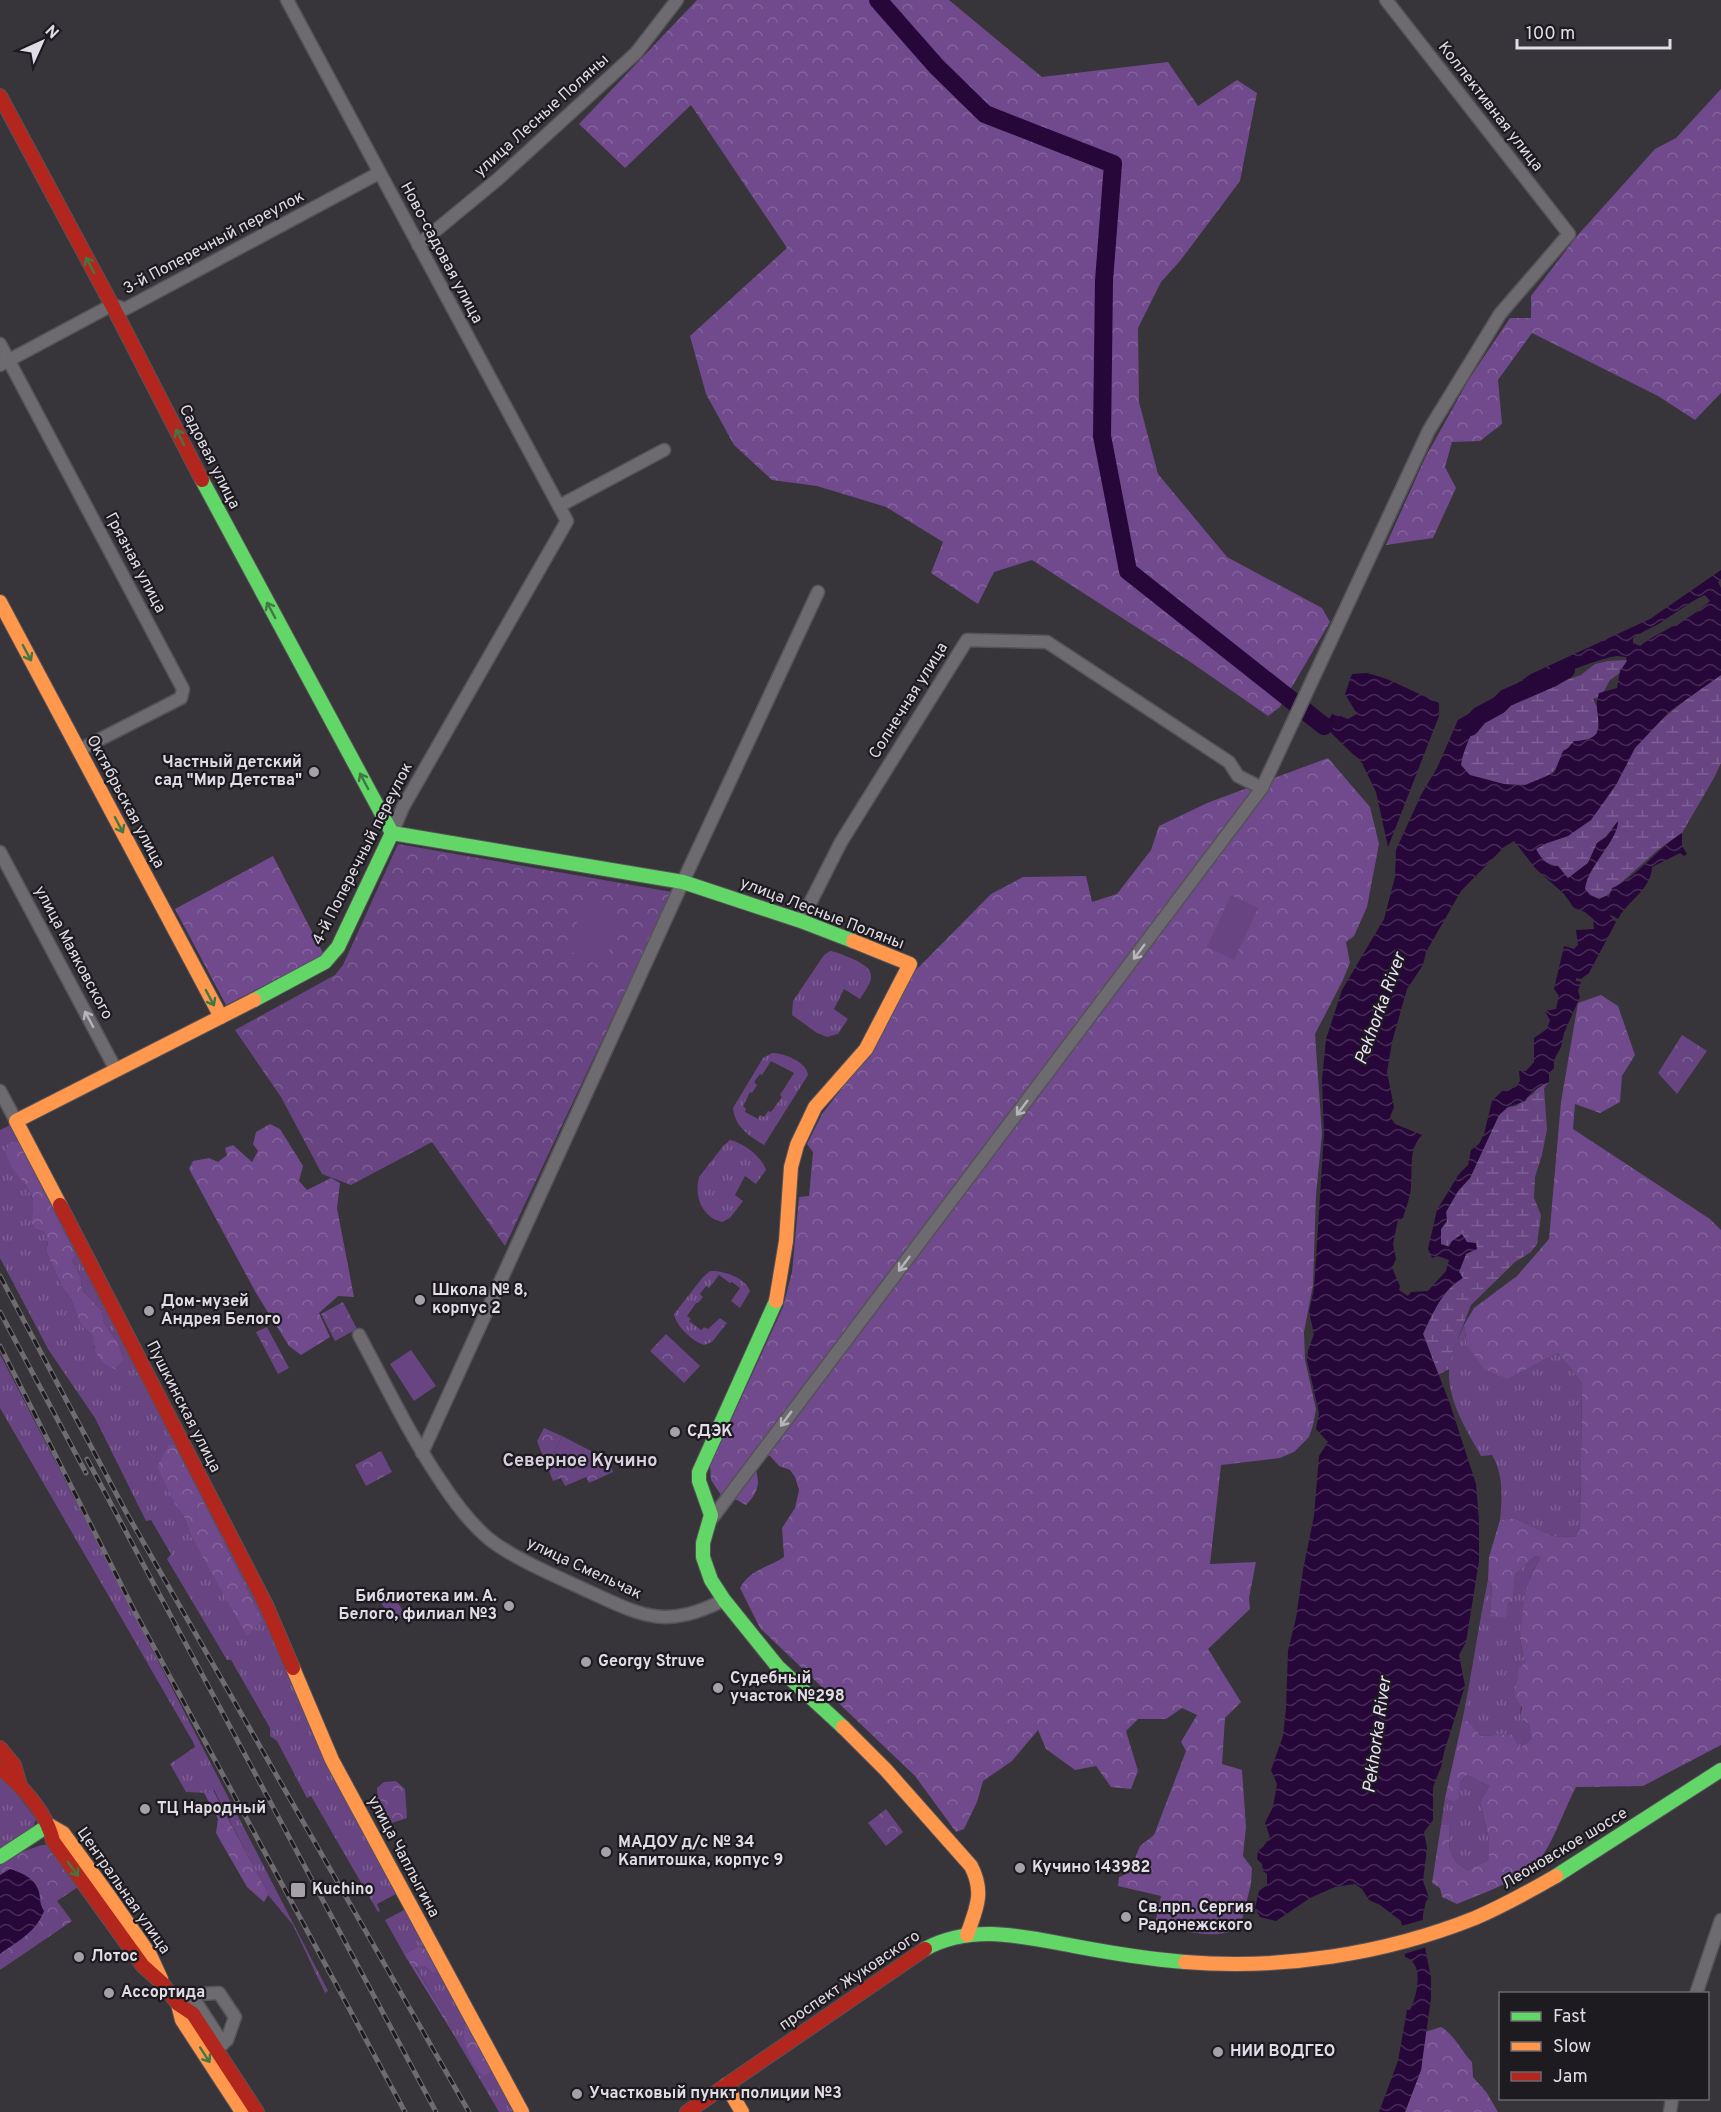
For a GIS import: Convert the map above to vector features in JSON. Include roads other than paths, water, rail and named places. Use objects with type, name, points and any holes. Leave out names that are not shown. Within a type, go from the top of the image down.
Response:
[{"type":"street","name":"Ново-садовая улица","points":[[287,0],[567,521]]},
{"type":"street","name":"улица Лесные Поляны","points":[[418,245],[498,179],[636,53],[677,0]]},
{"type":"street","name":"Коллективная улица","points":[[1263,788],[1429,430],[1500,314],[1569,234],[1386,0]]},
{"type":"street","name":"Садовая улица","points":[[0,96],[112,305],[238,549],[392,833]]},
{"type":"street","name":"3-й Поперечный переулок","points":[[4,362],[112,305],[125,309],[379,173]]},
{"type":"street","name":"Грязная улица","points":[[0,344],[4,362],[183,689],[181,698],[79,750]]},
{"type":"street","points":[[559,506],[664,450]]},
{"type":"street","name":"4-й Поперечный переулок","points":[[16,1121],[292,981],[319,966],[332,955],[403,807],[567,521]]},
{"type":"street","points":[[422,1453],[682,882],[818,592]]},
{"type":"street","name":"Октябрьская улица","points":[[0,602],[221,1017]]},
{"type":"street","name":"Солнечная улица","points":[[801,921],[841,842],[967,640],[1047,642],[1229,762],[1238,776],[1263,788]]},
{"type":"street","points":[[710,1521],[1263,788]]},
{"type":"street","name":"улица Лесные Поляны","points":[[392,833],[682,882],[801,921],[910,964],[872,1039],[859,1059],[815,1107],[797,1145],[791,1167],[786,1241],[776,1300],[699,1472],[699,1481],[710,1510],[710,1521],[703,1543],[703,1557],[711,1580],[724,1600]]},
{"type":"street","name":"улица Маяковского","points":[[0,852],[117,1070]]},
{"type":"street","name":"Пушкинская улица","points":[[0,1091],[143,1364],[268,1611]]},
{"type":"street","name":"улица Смельчак","points":[[359,1335],[422,1453],[449,1493],[489,1539],[539,1568],[646,1616],[660,1617],[702,1612],[724,1600]]},
{"type":"street","points":[[724,1600],[778,1667],[825,1709],[881,1765],[971,1866],[980,1889],[967,1935]]},
{"type":"street","name":"улица Чаплыгина","points":[[268,1611],[332,1760],[522,2112]]},
{"type":"street","name":"Центральная улица","points":[[0,1748],[14,1765],[20,1785]]},
{"type":"street","name":"Центральная улица","points":[[0,1768],[20,1785],[49,1825],[63,1833],[150,1954],[162,1983],[178,2004],[193,2014],[219,2046],[257,2112]]},
{"type":"street","name":"Леоновское шоссе","points":[[1416,1937],[1475,1918],[1512,1901],[1630,1830],[1721,1770]]},
{"type":"street","points":[[0,1857],[49,1825]]},
{"type":"street","points":[[1697,1992],[1721,1920]]},
{"type":"street","name":"проспект Жуковского","points":[[689,2111],[922,1950],[949,1938],[967,1935],[1006,1935],[1140,1957],[1226,1964],[1305,1959],[1351,1952],[1416,1937]]},
{"type":"street","points":[[178,2004],[192,1996],[211,1992],[219,1994],[235,2017],[227,2040],[219,2046],[192,1996]]},
{"type":"street","name":"Центральная улица","points":[[178,2004],[182,2020],[242,2112]]},
{"type":"street","points":[[726,2085],[742,2112]]},
{"type":"water","name":"Pekhorka River","points":[[1721,570],[1721,579],[1718,582],[1721,588],[1721,675],[1670,711],[1635,748],[1616,785],[1591,820],[1568,836],[1536,849],[1545,861],[1558,866],[1568,878],[1588,863],[1597,843],[1606,837],[1618,821],[1613,837],[1587,880],[1585,889],[1590,895],[1599,899],[1609,897],[1612,888],[1629,878],[1682,833],[1682,846],[1687,854],[1684,856],[1680,853],[1652,867],[1648,882],[1618,919],[1610,916],[1616,922],[1589,973],[1581,979],[1576,978],[1576,981],[1581,982],[1578,991],[1580,997],[1554,1060],[1554,1068],[1549,1073],[1549,1082],[1525,1101],[1508,1107],[1499,1115],[1470,1178],[1458,1191],[1446,1212],[1447,1221],[1441,1229],[1441,1244],[1449,1247],[1452,1241],[1462,1234],[1467,1242],[1476,1243],[1477,1249],[1466,1254],[1459,1272],[1463,1278],[1444,1295],[1423,1334],[1450,1404],[1476,1484],[1479,1561],[1466,1642],[1459,1655],[1465,1686],[1433,1787],[1433,1820],[1424,1832],[1427,1848],[1423,1881],[1429,1898],[1426,1901],[1423,1915],[1422,1932],[1431,1978],[1431,1998],[1421,2070],[1405,2112],[1379,2112],[1398,2061],[1407,2010],[1410,2010],[1417,1989],[1415,1966],[1405,1957],[1401,1921],[1380,1905],[1369,1900],[1362,1889],[1355,1884],[1335,1887],[1310,1898],[1276,1921],[1260,1917],[1255,1908],[1259,1891],[1267,1885],[1267,1874],[1257,1859],[1258,1851],[1270,1837],[1265,1823],[1273,1807],[1277,1784],[1271,1770],[1283,1736],[1288,1651],[1314,1516],[1319,1456],[1328,1442],[1316,1429],[1319,1413],[1307,1360],[1314,1334],[1309,1312],[1314,1289],[1324,1134],[1322,1080],[1326,1039],[1342,990],[1384,919],[1395,877],[1396,850],[1458,720],[1531,674],[1650,619]],"holes":[[[1705,595],[1710,601],[1693,615],[1640,646],[1633,643],[1633,638]],[[1617,656],[1626,657],[1627,661],[1620,671],[1617,688],[1599,693],[1598,731],[1594,736],[1574,741],[1563,751],[1554,773],[1525,785],[1504,784],[1470,775],[1461,765],[1474,729],[1480,718],[1489,710],[1544,681]],[[1514,841],[1536,869],[1564,894],[1574,908],[1585,912],[1593,919],[1594,929],[1576,930],[1578,945],[1574,949],[1564,946],[1554,989],[1559,996],[1556,1009],[1545,1011],[1550,1020],[1547,1029],[1534,1038],[1534,1062],[1526,1071],[1519,1071],[1520,1081],[1516,1087],[1502,1091],[1492,1101],[1484,1134],[1479,1144],[1471,1150],[1468,1165],[1459,1174],[1437,1210],[1428,1249],[1432,1258],[1438,1256],[1449,1260],[1446,1271],[1428,1291],[1411,1292],[1408,1296],[1399,1290],[1400,1286],[1392,1268],[1396,1259],[1393,1244],[1398,1220],[1403,1218],[1410,1193],[1413,1153],[1422,1135],[1395,1124],[1390,1117],[1394,1107],[1387,1072],[1392,1042],[1407,989],[1423,965],[1426,952],[1461,891],[1504,847]]]},
{"type":"water","points":[[1367,673],[1387,679],[1439,703],[1439,716],[1388,847],[1376,792],[1362,763],[1324,726],[1333,713],[1348,719],[1357,714],[1345,694],[1352,674]]},
{"type":"water","points":[[10,1869],[23,1874],[34,1883],[44,1911],[31,1930],[0,1954],[0,1875]]},
{"type":"waterway","points":[[878,0],[936,66],[985,114],[1113,164],[1104,281],[1102,436],[1128,571],[1324,726]]},
{"type":"waterway","points":[[1470,727],[1479,716],[1499,705],[1506,698],[1566,670]]},
{"type":"railway","points":[[0,1276],[126,1512],[469,2112]]},
{"type":"railway","points":[[0,1312],[86,1473]]},
{"type":"railway","points":[[0,1346],[135,1612],[405,2112]]},
{"type":"railway","points":[[87,1459],[436,2112]]},
{"type":"place","name":"Частный детский сад \"Мир Детства\"","points":[[314,772]]},
{"type":"place","name":"Школа № 8, корпус 2","points":[[420,1300]]},
{"type":"place","name":"Дом-музей Андрея Белого","points":[[149,1311]]},
{"type":"place","name":"СДЭК","points":[[675,1432]]},
{"type":"place","name":"Библиотека им. А. Белого, филиал №3","points":[[509,1606]]},
{"type":"place","name":"Georgy Struve","points":[[586,1662]]},
{"type":"place","name":"Судебный участок №298","points":[[718,1688]]},
{"type":"place","name":"ТЦ Народный","points":[[145,1809]]},
{"type":"place","name":"МАДОУ д/с № 34 Капитошка, корпус 9","points":[[606,1852]]},
{"type":"place","name":"Кучино 143982","points":[[1020,1868]]},
{"type":"place","name":"Kuchino","points":[[298,1890]]},
{"type":"place","name":"Св.прп. Сергия Радонежского","points":[[1126,1917]]},
{"type":"place","name":"Лотос","points":[[79,1957]]},
{"type":"place","name":"Ассортида","points":[[109,1993]]},
{"type":"place","name":"НИИ ВОДГЕО","points":[[1218,2052]]},
{"type":"place","name":"Участковый пункт полиции №3","points":[[577,2094]]},
{"type":"district","name":"Северное Кучино","points":[[580,1461]]}]
